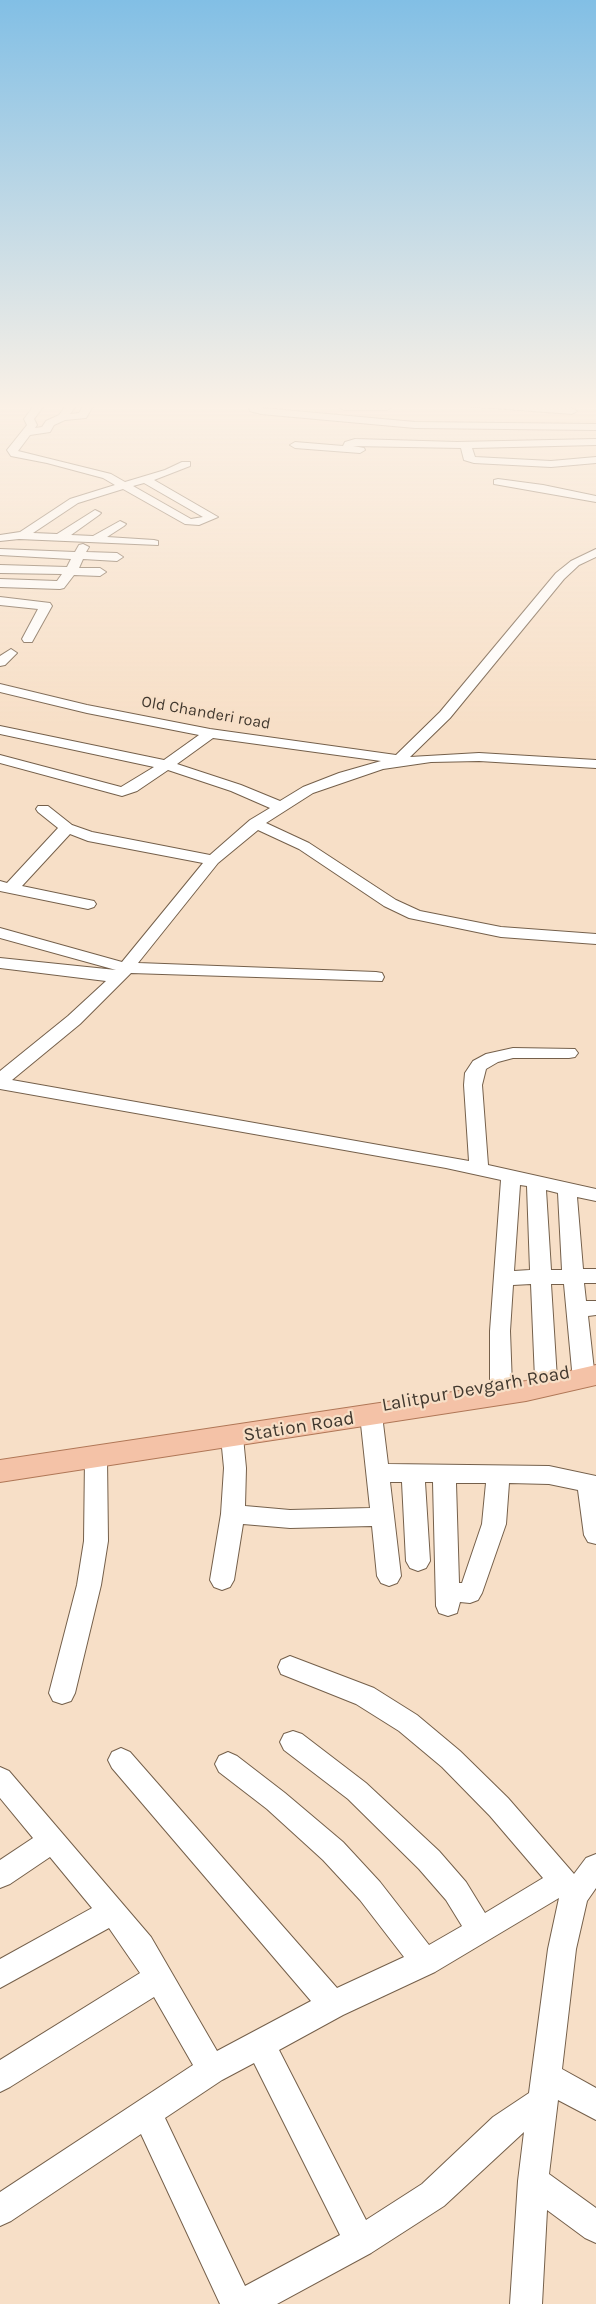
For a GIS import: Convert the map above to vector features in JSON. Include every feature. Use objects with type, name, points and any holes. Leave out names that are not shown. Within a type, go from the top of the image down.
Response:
[{"type":"main road","name":"Lalitpur Devgarh Road","points":[[0,1463],[592,1371]]},
{"type":"main road","name":"Station Road","points":[[0,1471],[96,1458],[526,1391],[592,1371]]},
{"type":"street","points":[[2,541],[20,536],[58,511]]},
{"type":"street","points":[[169,511],[189,522],[199,522],[212,517],[200,511]]},
{"type":"street","points":[[59,538],[95,513]]},
{"type":"street","points":[[0,583],[57,586],[71,571],[91,540],[120,524]]},
{"type":"street","points":[[20,536],[154,543]]},
{"type":"street","points":[[0,552],[117,557]]},
{"type":"street","points":[[404,760],[446,715],[560,576],[575,563],[596,552]]},
{"type":"street","points":[[0,569],[100,572]]},
{"type":"street","points":[[13,583],[2,606],[46,606],[28,639]]},
{"type":"street","points":[[0,662],[11,653]]},
{"type":"street","name":"Old Chanderi road","points":[[0,688],[87,709],[210,733],[404,760]]},
{"type":"street","points":[[0,730],[166,765],[236,788],[279,806]]},
{"type":"street","points":[[0,759],[122,792],[132,788],[196,746],[210,733]]},
{"type":"street","points":[[0,1082],[74,1020],[122,972],[213,860],[259,820],[308,790],[344,776],[404,760],[480,756],[596,764]]},
{"type":"street","points":[[43,808],[67,828],[88,836],[213,860]]},
{"type":"street","points":[[259,820],[304,846],[390,903],[415,915],[501,932],[596,939]]},
{"type":"street","points":[[6,887],[67,828]]},
{"type":"street","points":[[6,887],[88,904]]},
{"type":"street","points":[[0,933],[122,972]]},
{"type":"street","points":[[0,963],[122,972],[376,977]]},
{"type":"street","points":[[479,1170],[473,1084],[474,1073],[479,1065],[492,1058],[513,1053],[569,1053]]},
{"type":"street","points":[[0,1082],[511,1176],[596,1195]]},
{"type":"street","points":[[500,1386],[500,1331],[511,1176]]},
{"type":"street","points":[[536,1182],[539,1277],[546,1379]]},
{"type":"street","points":[[567,1189],[572,1276],[586,1308],[592,1371]]},
{"type":"street","points":[[504,1278],[596,1276]]},
{"type":"street","points":[[371,1415],[379,1473],[389,1576]]},
{"type":"street","points":[[222,1580],[233,1514],[235,1468],[232,1437]]},
{"type":"street","points":[[62,1693],[89,1585],[96,1541],[96,1458]]},
{"type":"street","points":[[379,1473],[549,1475],[592,1484],[596,1535]]},
{"type":"street","points":[[413,1473],[418,1562]]},
{"type":"street","points":[[444,1473],[448,1599],[470,1593],[494,1524],[498,1473]]},
{"type":"street","points":[[233,1514],[290,1519],[383,1517]]},
{"type":"street","points":[[290,1667],[365,1696],[408,1723],[451,1759],[499,1807],[569,1888],[533,2181],[526,2304]]},
{"type":"street","points":[[292,1742],[357,1790],[429,1860],[456,1892],[481,1931]]},
{"type":"street","points":[[121,1760],[333,2005]]},
{"type":"street","points":[[228,1764],[276,1801],[333,1851],[370,1891],[425,1962]]},
{"type":"street","points":[[0,1780],[51,1841],[114,1911],[142,1947],[212,2070]]},
{"type":"street","points":[[0,1875],[51,1841]]},
{"type":"street","points":[[0,2210],[212,2070],[333,2005],[425,1962],[481,1931],[569,1888],[596,1867]]},
{"type":"street","points":[[0,1974],[114,1911]]},
{"type":"street","points":[[0,2077],[159,1977]]},
{"type":"street","points":[[260,2044],[360,2242]]},
{"type":"street","points":[[545,2089],[596,2105]]},
{"type":"street","points":[[244,2304],[360,2242],[433,2194],[545,2089]]},
{"type":"street","points":[[146,2113],[238,2304]]},
{"type":"street","points":[[533,2181],[596,2227]]}]
